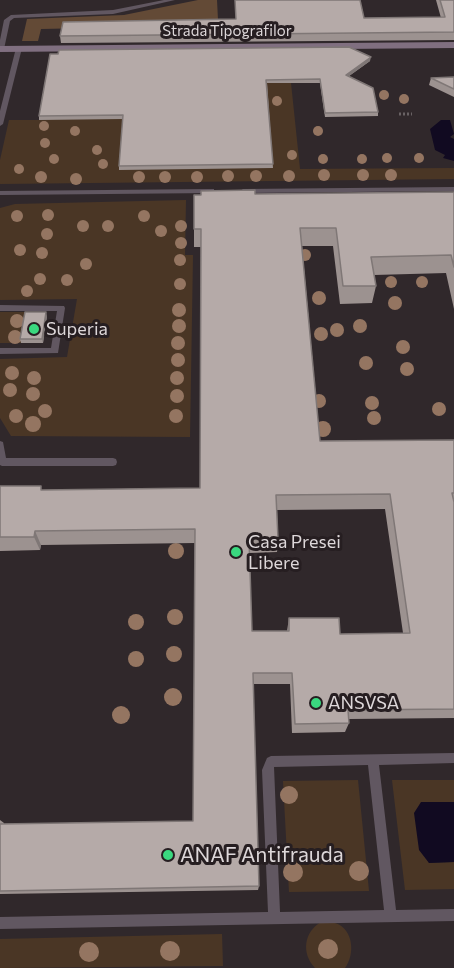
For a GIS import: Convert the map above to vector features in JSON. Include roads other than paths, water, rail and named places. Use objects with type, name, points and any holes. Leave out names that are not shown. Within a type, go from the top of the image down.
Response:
[{"type":"street","name":"Strada Tipografilor","points":[[0,49],[454,45]]},
{"type":"lane","points":[[0,49],[7,20],[13,16],[113,12],[172,0]]},
{"type":"lane","points":[[0,124],[19,48]]},
{"type":"lane","points":[[239,191],[454,189]]},
{"type":"lane","points":[[0,193],[216,191]]},
{"type":"lane","points":[[0,308],[61,308],[55,351],[0,351]]},
{"type":"lane","points":[[0,445],[2,462],[112,462]]},
{"type":"lane","points":[[274,918],[269,765],[276,761],[454,758]]},
{"type":"lane","points":[[373,759],[391,916]]},
{"type":"lane","points":[[0,923],[454,915]]},
{"type":"place","name":"Superia","points":[[34,329]]},
{"type":"place","name":"Casa Presei Libere","points":[[236,552]]},
{"type":"place","name":"ANSVSA","points":[[316,703]]},
{"type":"place","name":"ANAF Antifrauda","points":[[168,855]]}]
